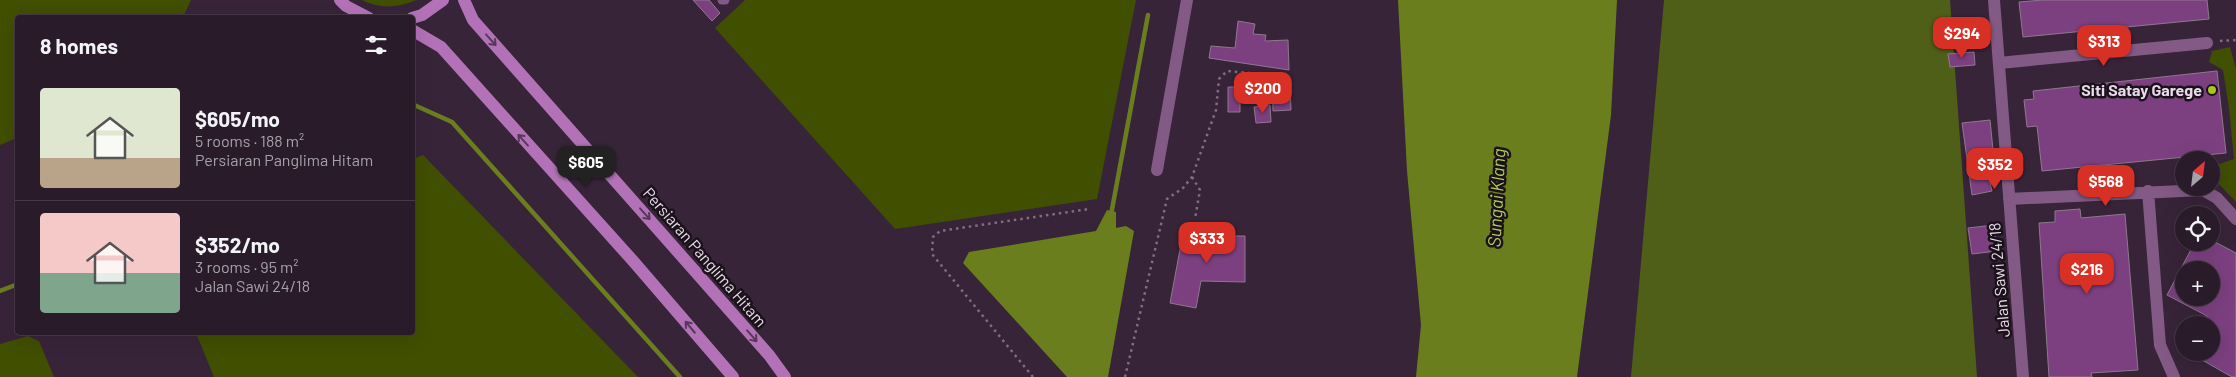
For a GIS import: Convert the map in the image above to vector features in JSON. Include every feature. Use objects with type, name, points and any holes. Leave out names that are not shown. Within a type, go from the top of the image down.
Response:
[{"type":"main road","points":[[340,0],[346,6],[363,15]]},
{"type":"main road","points":[[415,17],[422,15],[443,0]]},
{"type":"main road","name":"Persiaran Panglima Hitam","points":[[464,0],[473,20],[723,303],[785,377]]},
{"type":"main road","points":[[415,32],[441,47],[634,262],[732,377]]},
{"type":"street","points":[[1157,170],[1187,0]]},
{"type":"street","name":"Jalan Sawi 24/18","points":[[1994,0],[2023,377]]},
{"type":"street","points":[[1999,63],[2207,43]]},
{"type":"street","points":[[2009,199],[2148,191],[2203,190],[2217,198],[2236,219]]},
{"type":"street","points":[[2148,191],[2160,345],[2174,377]]},
{"type":"path","points":[[1125,377],[1167,198],[1183,188],[1192,177],[1216,110],[1219,79],[1227,71],[1260,74]]},
{"type":"path","points":[[1192,177],[1200,190],[1195,219]]},
{"type":"path","points":[[1033,377],[932,254],[933,237],[940,231],[1089,210]]},
{"type":"shaded area","points":[[0,0],[191,0],[184,15],[15,15],[15,139],[0,145]]},
{"type":"shaded area","points":[[362,0],[416,0],[403,5],[382,6]]},
{"type":"shaded area","points":[[745,0],[1136,0],[1097,199],[895,229],[715,28]]},
{"type":"shaded area","points":[[1664,0],[1950,0],[1977,377],[1631,377]]},
{"type":"shaded area","points":[[2230,47],[2236,69],[2236,202],[2220,185],[2220,164],[2234,159],[2223,70],[2209,62],[2212,51]]},
{"type":"shaded area","points":[[423,155],[638,377],[214,377],[197,335],[415,335],[415,158]]},
{"type":"shaded area","points":[[28,336],[39,341],[54,377],[0,377],[0,344]]},
{"type":"water","name":"Sungai Klang","points":[[1398,0],[1617,0],[1611,115],[1577,377],[1416,377],[1421,325],[1407,171]]},
{"type":"water","points":[[1107,210],[1116,212],[1116,228],[1126,226],[1134,231],[1108,377],[1067,377],[963,263],[969,252],[1096,231]]},
{"type":"building","points":[[693,0],[709,0],[720,13],[712,21]]},
{"type":"building","points":[[2043,0],[2207,0],[2209,19],[2023,37],[2019,2]]},
{"type":"building","points":[[1238,21],[1255,24],[1253,34],[1266,35],[1265,41],[1288,40],[1289,70],[1209,58],[1211,46],[1235,48]]},
{"type":"building","points":[[1974,52],[1975,65],[1950,67],[1948,54]]},
{"type":"building","points":[[2217,71],[2226,153],[2220,154],[2220,151],[2175,151],[2175,158],[2042,171],[2037,126],[2027,127],[2024,100],[2034,99],[2033,91]]},
{"type":"building","points":[[1228,87],[1240,87],[1240,112],[1228,112]]},
{"type":"building","points":[[1272,87],[1290,87],[1291,110],[1273,111]]},
{"type":"building","points":[[1270,105],[1271,122],[1256,123],[1254,107]]},
{"type":"building","points":[[1990,120],[1994,160],[1985,161],[1992,191],[1972,195],[1962,123]]},
{"type":"building","points":[[2080,209],[2081,218],[2125,214],[2138,370],[2091,373],[2092,377],[2049,377],[2039,223],[2055,222],[2055,211]]},
{"type":"building","points":[[1994,225],[1997,251],[1972,254],[1968,228]]},
{"type":"building","points":[[1184,228],[1223,236],[1245,236],[1245,282],[1201,281],[1196,308],[1170,303]]},
{"type":"building","points":[[2220,245],[2236,253],[2236,377],[2232,377],[2204,361],[2220,361],[2220,316],[2207,316],[2188,306],[2220,306],[2220,261],[2185,261],[2190,251],[2220,251]]},
{"type":"building","points":[[2175,280],[2175,299],[2167,295]]},
{"type":"waterway","points":[[1111,215],[1148,15]]},
{"type":"waterway","points":[[415,105],[452,122],[680,377]]},
{"type":"waterway","points":[[0,291],[15,285]]},
{"type":"place","name":"Siti Satay Garege","points":[[2212,90]]}]
